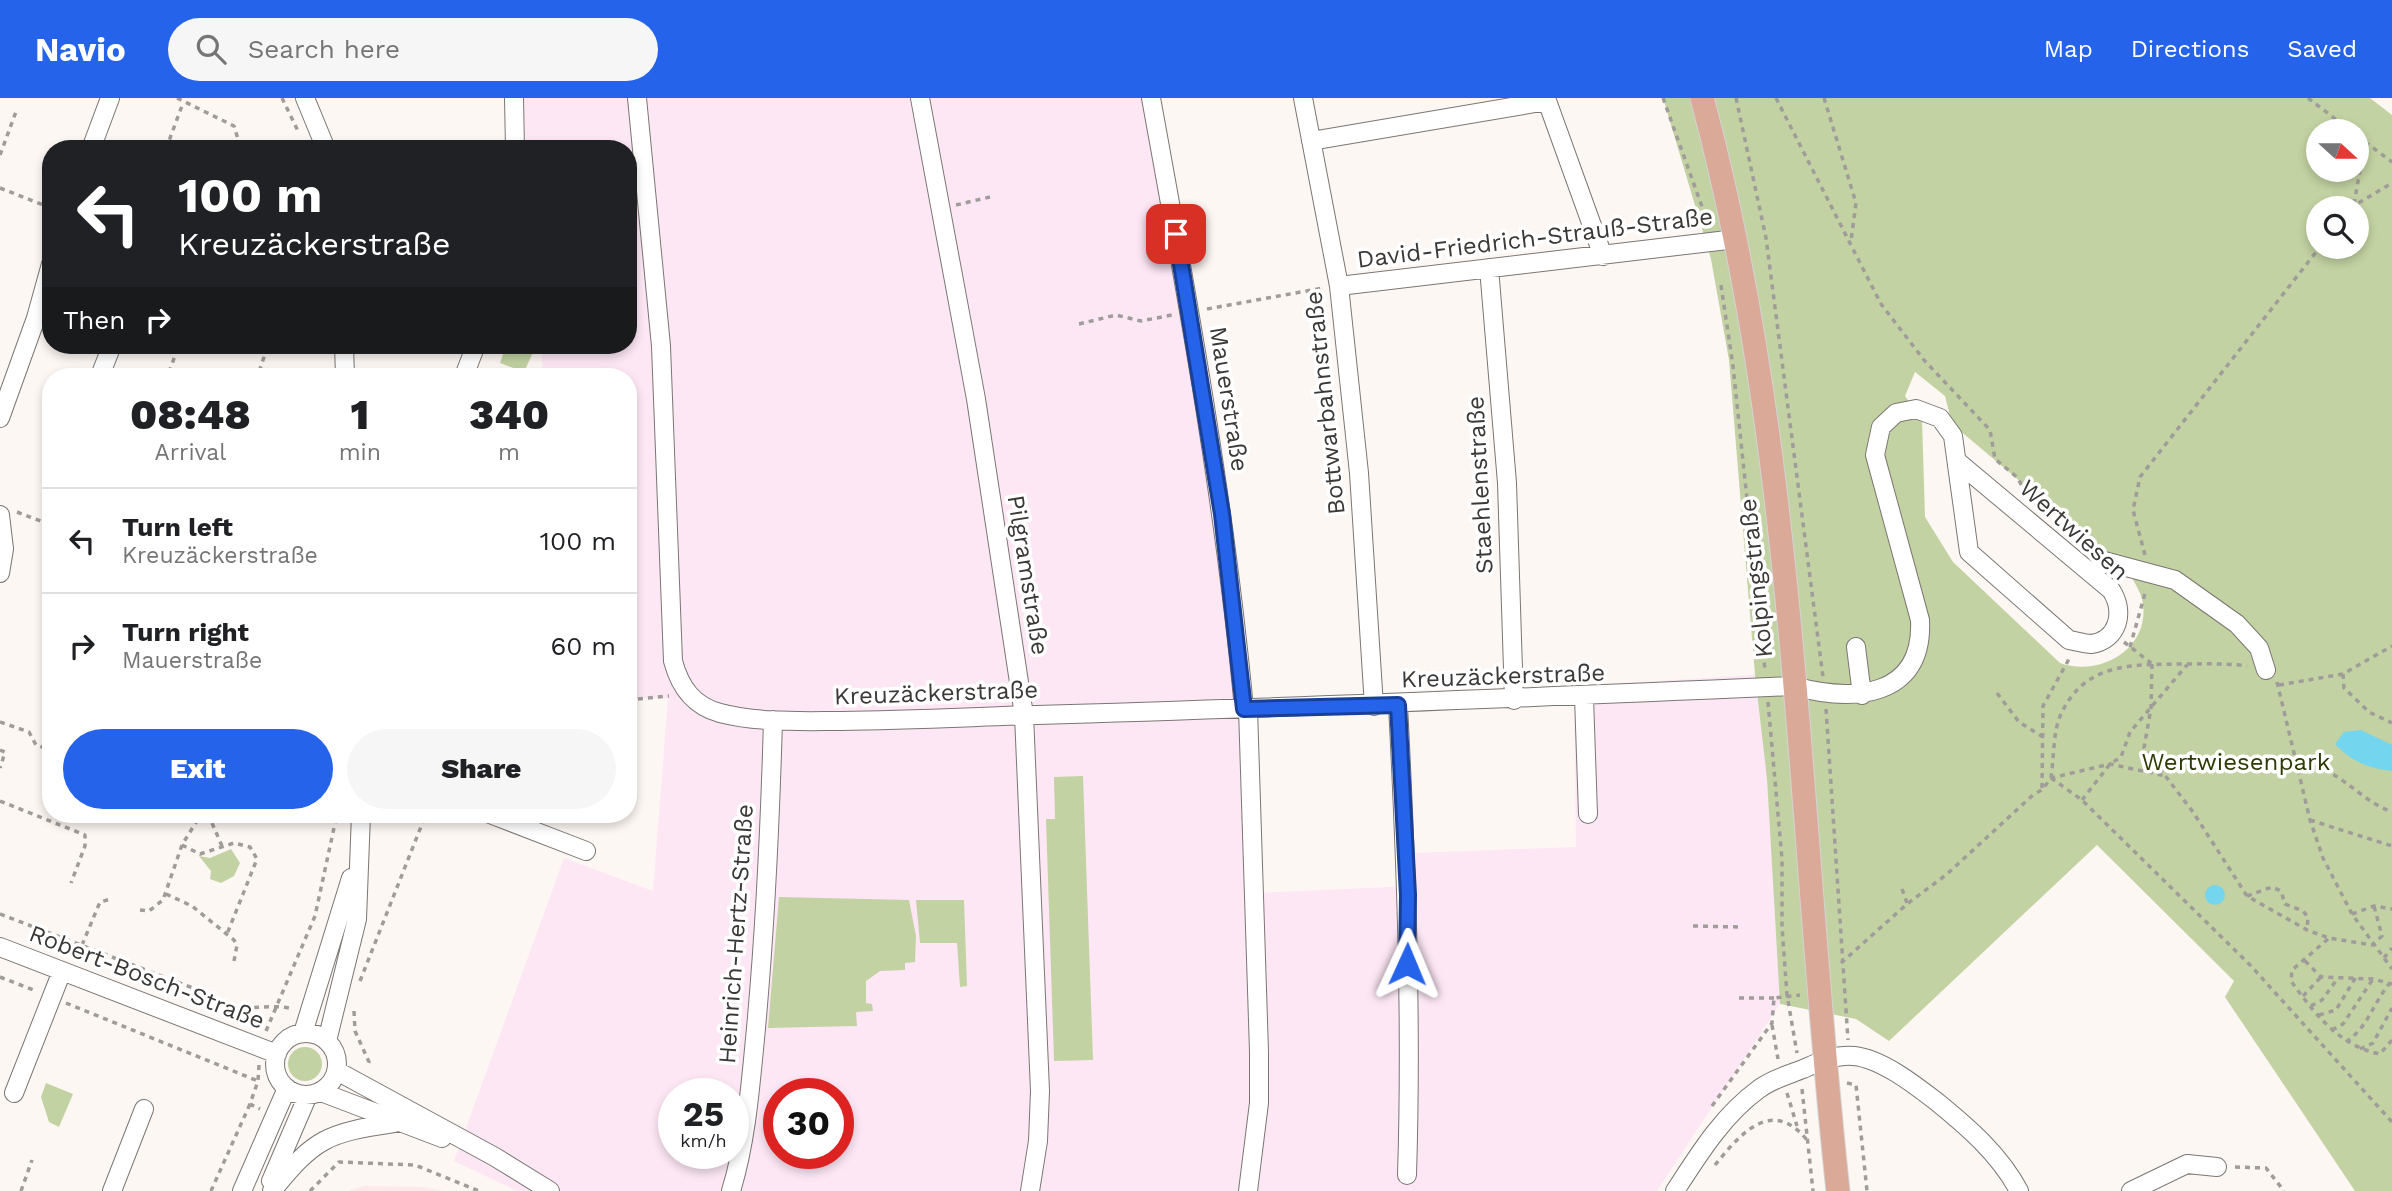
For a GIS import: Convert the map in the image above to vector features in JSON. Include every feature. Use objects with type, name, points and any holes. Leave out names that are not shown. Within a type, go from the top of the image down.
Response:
[{"type":"main road","name":"Kolpingstraße","points":[[1702,98],[1725,241],[1771,457],[1838,1191]]},
{"type":"street","points":[[94,140],[110,98]]},
{"type":"street","points":[[305,98],[322,140]]},
{"type":"street","points":[[514,98],[515,140]]},
{"type":"street","points":[[637,98],[661,346],[673,661],[680,683],[688,694]]},
{"type":"street","name":"Pilgramstraße","points":[[920,98],[976,399],[1024,715],[1040,1091],[1038,1141],[1030,1191]]},
{"type":"street","name":"Mauerstraße","points":[[1151,98],[1191,312],[1222,514],[1246,709],[1259,1052],[1259,1103],[1248,1191]]},
{"type":"street","name":"Bottwarbahnstraße","points":[[1303,98],[1339,286],[1359,473],[1374,706]]},
{"type":"street","points":[[1311,141],[1547,100],[1602,256]]},
{"type":"street","name":"David-Friedrich-Strauß-Straße","points":[[1339,286],[1725,241]]},
{"type":"street","name":"Staehlenstraße","points":[[1489,268],[1507,483],[1514,700]]},
{"type":"street","points":[[0,418],[42,296]]},
{"type":"street","points":[[1793,686],[1825,695],[1862,695],[1883,688],[1905,674],[1921,645],[1920,620],[1875,455],[1881,427],[1896,414],[1916,409],[1940,418],[1952,436],[1958,462],[1969,552],[2069,640],[2089,644],[2105,639],[2117,640]]},
{"type":"street","name":"Wertwiesen","points":[[1958,462],[2093,574],[2117,600],[2117,640]]},
{"type":"street","points":[[0,573],[6,513]]},
{"type":"street","points":[[2093,574],[2104,561],[2175,580],[2237,624],[2259,648],[2266,670]]},
{"type":"street","points":[[1856,647],[1862,695]]},
{"type":"street","name":"Kreuzäckerstraße","points":[[688,694],[708,709],[773,720],[933,720],[1024,715],[1374,706],[1793,686]]},
{"type":"street","points":[[1584,697],[1587,814]]},
{"type":"street","points":[[1398,705],[1408,895],[1410,1083],[1407,1175]]},
{"type":"street","name":"Heinrich-Hertz-Straße","points":[[731,1191],[740,1157],[748,1100],[762,959],[773,720]]},
{"type":"street","points":[[327,1041],[357,919],[361,823]]},
{"type":"street","points":[[514,823],[586,851]]},
{"type":"street","points":[[303,1033],[348,891],[360,833]]},
{"type":"street","name":"Robert-Bosch-Straße","points":[[0,947],[277,1054]]},
{"type":"street","points":[[14,1093],[62,971]]},
{"type":"street","points":[[266,1191],[315,1094],[328,1086],[337,1071],[336,1054],[327,1041],[303,1033],[287,1040],[277,1054],[276,1073],[287,1088],[315,1094],[495,1157]]},
{"type":"street","points":[[1675,1191],[1717,1130],[1761,1087],[1825,1059],[1849,1056],[1871,1061],[1892,1072],[1947,1110],[1987,1147],[2009,1172],[2020,1191]]},
{"type":"street","points":[[337,1071],[495,1157],[550,1191]]},
{"type":"street","points":[[242,1191],[287,1088]]},
{"type":"street","points":[[113,1191],[144,1109]]},
{"type":"street","points":[[272,1191],[307,1149],[348,1130],[398,1122]]},
{"type":"street","points":[[2131,1191],[2187,1164],[2217,1167]]},
{"type":"path","points":[[177,98],[234,126],[238,140]]},
{"type":"path","points":[[282,98],[302,140]]},
{"type":"path","points":[[1663,98],[1725,241]]},
{"type":"path","points":[[1776,98],[1881,304],[1924,360],[1990,430],[1995,459],[2018,478],[2027,498]]},
{"type":"path","points":[[1824,98],[1856,203],[1851,243]]},
{"type":"path","points":[[2308,98],[2335,119]]},
{"type":"path","points":[[169,140],[183,103]]},
{"type":"path","points":[[0,155],[17,108]]},
{"type":"path","points":[[2370,146],[2392,162]]},
{"type":"path","points":[[2368,196],[2392,183]]},
{"type":"path","points":[[0,188],[42,204]]},
{"type":"path","points":[[941,209],[990,197]]},
{"type":"path","points":[[2130,647],[2149,571],[2133,510],[2140,477],[2311,259]]},
{"type":"path","points":[[1721,284],[1733,366],[1782,859],[1782,927],[1787,995],[1800,1070],[1813,1191]]},
{"type":"path","points":[[1079,324],[1116,315],[1141,321],[1339,286]]},
{"type":"path","points":[[6,513],[42,523]]},
{"type":"path","points":[[2117,640],[2152,664]]},
{"type":"path","points":[[2279,685],[2343,674],[2392,646]]},
{"type":"path","points":[[2042,790],[2043,706],[2069,659],[2080,656]]},
{"type":"path","points":[[1867,1191],[1856,1084],[1847,1084],[1849,1056],[1841,963],[1907,904],[1946,876],[2034,793],[2042,790],[2051,778],[2060,715],[2075,692],[2095,677],[2125,664],[2222,662],[2266,670],[2279,685],[2295,765],[2323,858],[2352,914],[2392,969]]},
{"type":"path","points":[[2152,664],[2151,708],[2144,747],[2247,896],[2307,930],[2329,938],[2372,945]]},
{"type":"path","points":[[2051,778],[2110,764],[2122,757],[2130,732],[2188,664]]},
{"type":"path","points":[[2343,674],[2344,688],[2369,712],[2392,723]]},
{"type":"path","points":[[1997,693],[2019,722],[2043,737]]},
{"type":"path","points":[[637,699],[688,694]]},
{"type":"path","points":[[0,722],[29,732],[36,745],[42,747]]},
{"type":"path","points":[[0,750],[5,752],[0,768]]},
{"type":"path","points":[[2110,764],[2166,776]]},
{"type":"path","points":[[2082,800],[2110,764]]},
{"type":"path","points":[[2295,765],[2313,764],[2327,768],[2361,798],[2392,813]]},
{"type":"path","points":[[2051,778],[2082,800],[2251,966],[2392,1122]]},
{"type":"path","points":[[0,801],[42,818]]},
{"type":"path","points":[[2310,820],[2392,846]]},
{"type":"path","points":[[55,823],[85,835],[85,846],[71,883]]},
{"type":"path","points":[[139,910],[149,911],[159,906],[166,894],[182,845],[195,823]]},
{"type":"path","points":[[212,823],[222,846]]},
{"type":"path","points":[[211,1191],[258,1081],[259,1047],[315,916],[335,823]]},
{"type":"path","points":[[338,1002],[363,978],[423,823]]},
{"type":"path","points":[[182,845],[200,854],[222,846],[243,844],[250,847],[257,859],[228,934]]},
{"type":"path","points":[[2247,896],[2272,887],[2281,891],[2285,904],[2303,911],[2308,917],[2307,930]]},
{"type":"path","points":[[1902,889],[1907,904]]},
{"type":"path","points":[[166,894],[192,906],[228,934],[237,945],[234,961]]},
{"type":"path","points":[[82,945],[100,902],[111,899]]},
{"type":"path","points":[[2352,914],[2374,906],[2392,909]]},
{"type":"path","points":[[2372,945],[2382,936],[2374,906]]},
{"type":"path","points":[[0,914],[211,995]]},
{"type":"path","points":[[1693,926],[1740,927]]},
{"type":"path","points":[[2329,938],[2292,970],[2291,981],[2332,1031],[2359,1050],[2380,1054],[2392,1040]]},
{"type":"path","points":[[2384,958],[2392,948]]},
{"type":"path","points":[[2305,961],[2321,977],[2356,977],[2390,984],[2377,999],[2365,1025],[2346,1042]]},
{"type":"path","points":[[0,977],[258,1081]]},
{"type":"path","points":[[2302,996],[2321,977]]},
{"type":"path","points":[[2319,1015],[2336,1010],[2356,977]]},
{"type":"path","points":[[2311,1006],[2322,1000],[2338,978]]},
{"type":"path","points":[[2332,1031],[2343,1024],[2373,979]]},
{"type":"path","points":[[1739,998],[1774,998],[1787,995]]},
{"type":"path","points":[[1709,1111],[1772,1023],[1774,998]]},
{"type":"path","points":[[2359,1050],[2373,1043],[2392,1008]]},
{"type":"path","points":[[250,1104],[276,1115]]},
{"type":"path","points":[[1723,1156],[1766,1119],[1782,1118],[1798,1128],[1808,1140]]},
{"type":"path","points":[[20,1191],[33,1160]]},
{"type":"path","points":[[310,1191],[339,1163],[415,1165],[479,1191]]},
{"type":"path","points":[[2217,1167],[2266,1168],[2284,1191]]},
{"type":"shaded area","points":[[523,98],[1146,98],[1184,314],[1238,682],[1252,893],[1414,886],[1413,853],[1576,847],[1574,686],[1755,675],[1767,779],[1780,1004],[1657,1191],[517,1191],[454,1161],[564,858],[653,891],[668,698],[637,698],[637,368],[542,368],[542,354],[637,354],[637,140],[525,140]]},
{"type":"shaded area","points":[[364,1186],[422,1187],[443,1191],[348,1191]]},
{"type":"green space","name":"Wertwiesenpark","points":[[1663,98],[2370,98],[2392,115],[2392,1191],[2355,1191],[2225,997],[2234,981],[2097,845],[1889,1041],[1856,1019],[1780,1004],[1767,779],[1755,675],[1729,360],[1711,259]],"holes":[[[1915,372],[1945,396],[1952,424],[2130,574],[2142,599],[2143,616],[2140,631],[2132,644],[2120,655],[2092,666],[2076,667],[2060,663],[1953,562],[1925,517],[1922,419],[1905,396]]]},
{"type":"green space","points":[[503,354],[532,354],[526,368],[513,368],[500,363]]},
{"type":"green space","points":[[1083,776],[1093,1060],[1054,1061],[1046,819],[1055,819],[1054,777]]},
{"type":"green space","points":[[231,849],[240,863],[234,876],[221,883],[210,879],[211,871],[199,856],[210,858]]},
{"type":"green space","points":[[779,897],[909,900],[916,936],[915,962],[905,963],[905,970],[880,971],[866,981],[866,1003],[872,1004],[873,1011],[856,1012],[857,1026],[768,1028]]},
{"type":"green space","points":[[916,900],[964,900],[967,986],[960,987],[957,943],[920,943]]},
{"type":"green space","points":[[305,1047],[317,1052],[322,1064],[317,1076],[305,1081],[293,1076],[288,1064],[293,1052]]},
{"type":"green space","points":[[46,1083],[73,1094],[59,1127],[49,1122],[41,1097]]},
{"type":"water","points":[[2361,730],[2392,745],[2392,771],[2361,763],[2335,744],[2344,732]]},
{"type":"water","points":[[2215,885],[2222,888],[2225,895],[2222,902],[2215,905],[2208,902],[2205,895],[2208,888]]},
{"type":"route","points":[[1176,234],[1191,312],[1222,514],[1244,709],[1398,705],[1408,895],[1407,964]]}]
